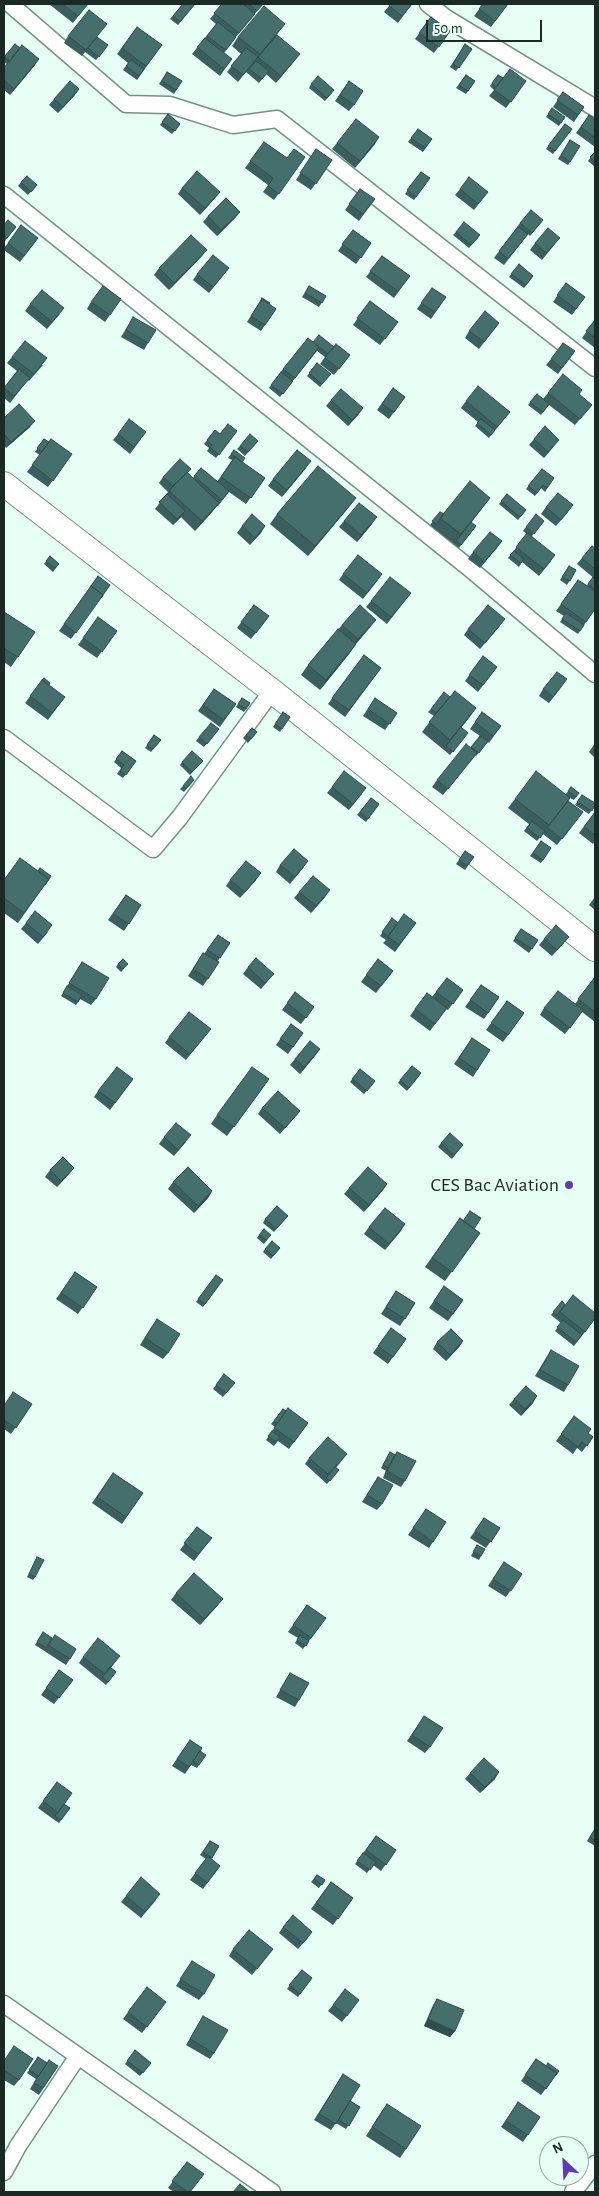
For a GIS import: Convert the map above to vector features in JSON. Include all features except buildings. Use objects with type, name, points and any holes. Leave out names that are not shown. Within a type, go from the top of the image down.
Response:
[{"type":"street","points":[[10,4],[126,104],[170,105],[233,125],[277,119],[595,368]]},
{"type":"street","points":[[428,4],[446,18],[595,108]]},
{"type":"street","points":[[4,195],[468,567],[595,674]]},
{"type":"street","points":[[4,484],[272,691],[595,949]]},
{"type":"street","points":[[4,738],[153,849],[180,817],[272,691]]},
{"type":"street","points":[[4,2004],[272,2192]]},
{"type":"street","points":[[4,2172],[18,2146],[78,2056]]},
{"type":"street","points":[[573,2192],[595,2164]]},
{"type":"place","name":"CES Bac Aviation","points":[[569,1185]]}]
